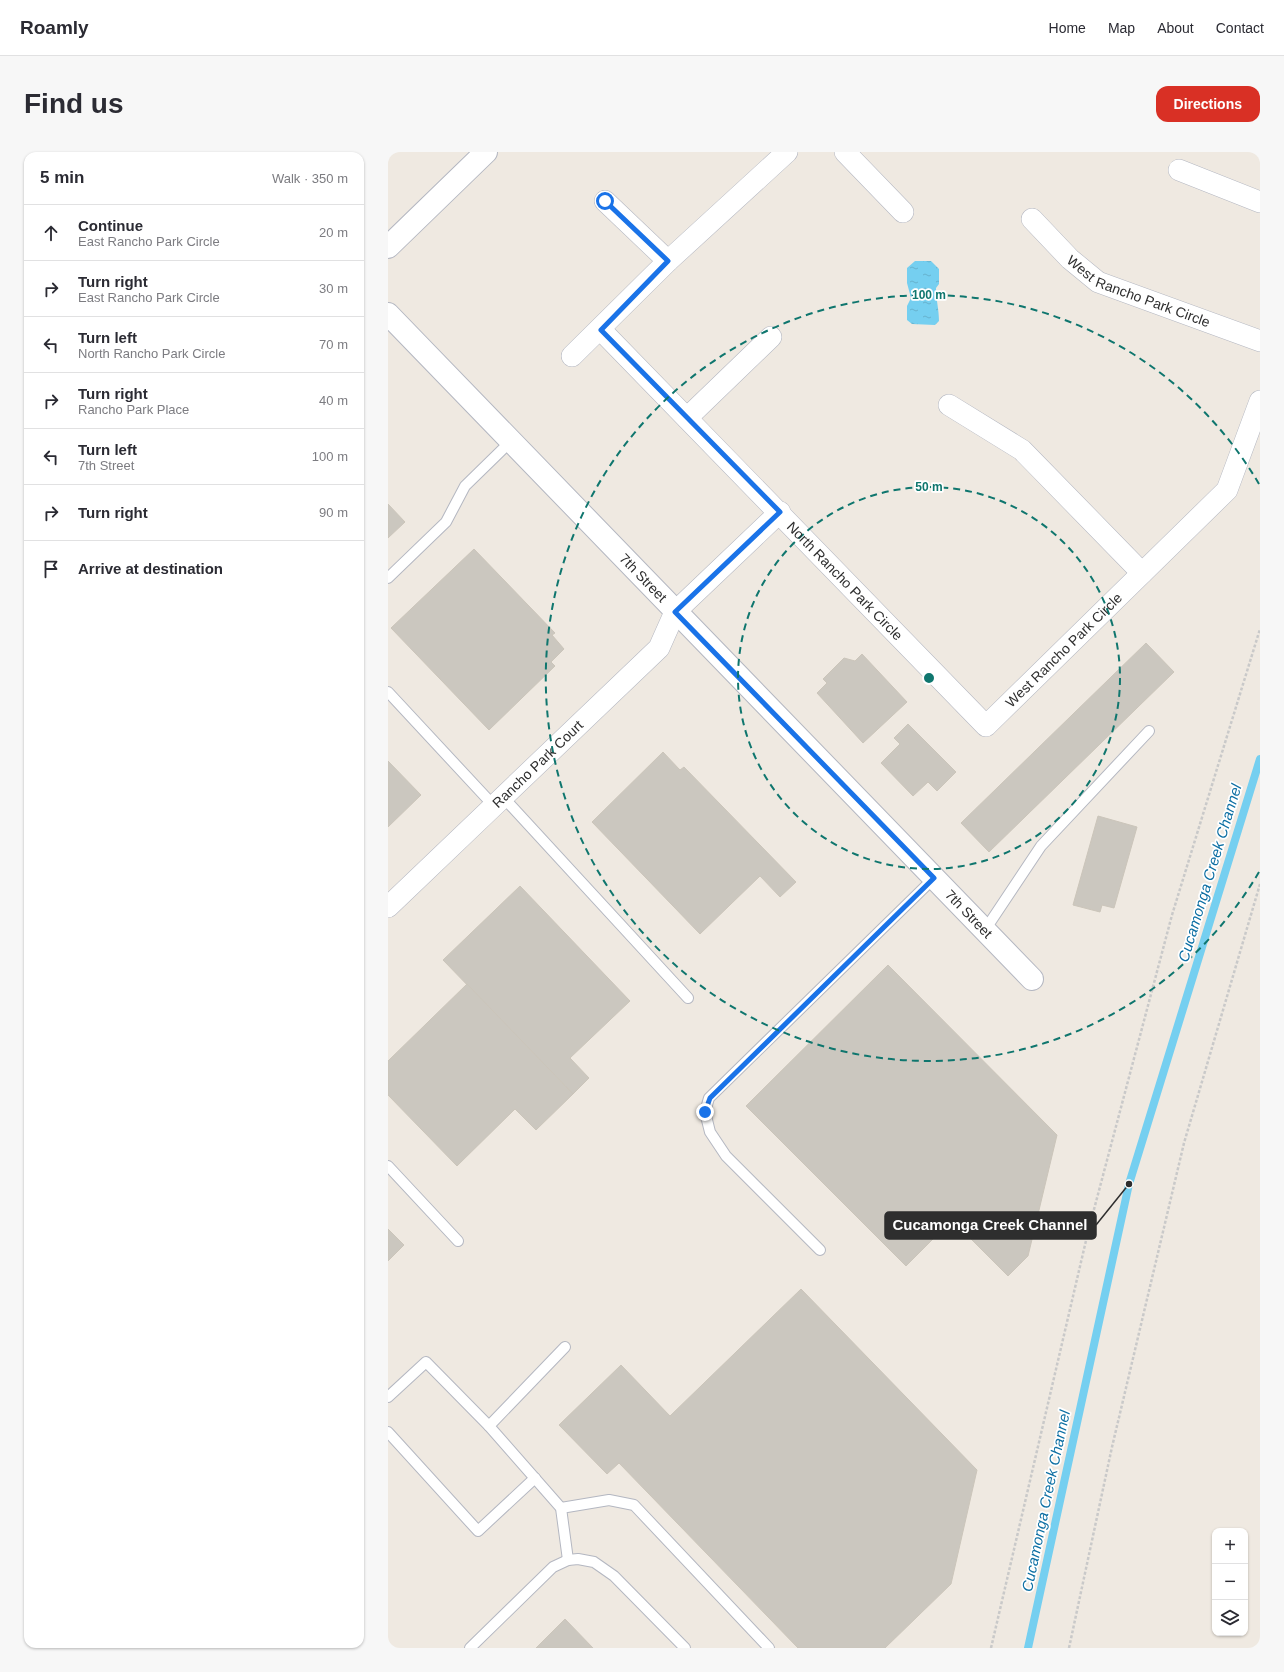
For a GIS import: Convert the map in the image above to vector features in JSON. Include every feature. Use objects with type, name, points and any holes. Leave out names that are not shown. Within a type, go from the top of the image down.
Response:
[{"type":"street","points":[[388,247],[486,152]]},
{"type":"street","points":[[572,356],[601,330],[668,261],[786,152]]},
{"type":"street","points":[[846,152],[903,212]]},
{"type":"street","points":[[1179,170],[1260,202]]},
{"type":"street","points":[[605,201],[668,261]]},
{"type":"street","name":"West Rancho Park Circle","points":[[1032,219],[1070,258],[1098,282],[1260,341]]},
{"type":"street","name":"7th Street","points":[[388,314],[510,442],[1032,980]]},
{"type":"street","name":"North Rancho Park Circle","points":[[601,330],[780,512],[986,726]]},
{"type":"street","points":[[687,418],[771,336]]},
{"type":"street","name":"West Rancho Park Circle","points":[[986,726],[1227,490],[1260,401]]},
{"type":"street","points":[[949,405],[1022,450],[1142,574]]},
{"type":"street","points":[[675,612],[780,512]]},
{"type":"street","name":"Rancho Park Court","points":[[388,907],[659,648],[675,612]]},
{"type":"lane","points":[[388,578],[446,522],[465,486],[510,442]]},
{"type":"lane","points":[[388,692],[499,801],[688,998]]},
{"type":"lane","points":[[985,930],[1041,846],[1149,731]]},
{"type":"lane","points":[[820,1250],[726,1156],[710,1132],[705,1112],[710,1098],[934,878]]},
{"type":"lane","points":[[388,1166],[458,1241]]},
{"type":"lane","points":[[489,1426],[565,1347]]},
{"type":"lane","points":[[388,1397],[426,1362],[489,1426],[562,1508],[568,1560]]},
{"type":"lane","points":[[388,1432],[478,1531],[536,1478]]},
{"type":"lane","points":[[562,1508],[609,1500],[634,1505],[769,1648]]},
{"type":"lane","points":[[470,1648],[553,1567],[568,1560],[578,1559],[594,1562],[614,1576],[685,1648]]},
{"type":"path","points":[[991,1648],[1088,1232],[1170,923],[1260,629]]},
{"type":"path","points":[[1069,1648],[1112,1447],[1184,1142],[1260,884]]},
{"type":"water","points":[[915,261],[931,261],[939,269],[939,284],[936,288],[936,297],[939,321],[935,325],[912,324],[907,320],[907,306],[911,298],[907,283],[907,268]]},
{"type":"building","points":[[388,504],[405,522],[388,538]]},
{"type":"building","points":[[474,549],[555,633],[552,635],[564,649],[551,662],[555,666],[489,730],[391,628]]},
{"type":"building","points":[[1146,643],[1174,672],[989,852],[961,823]]},
{"type":"building","points":[[862,654],[907,702],[863,743],[817,693],[827,683],[823,679],[844,658],[855,661]]},
{"type":"building","points":[[908,724],[956,772],[937,791],[928,782],[913,796],[881,763],[900,744],[894,738]]},
{"type":"building","points":[[663,752],[680,770],[684,767],[796,882],[780,897],[760,876],[700,934],[592,822]]},
{"type":"building","points":[[388,761],[421,795],[388,827]]},
{"type":"building","points":[[1098,816],[1137,827],[1114,908],[1102,905],[1100,912],[1073,905]]},
{"type":"building","points":[[520,886],[630,1001],[570,1058],[589,1078],[573,1094],[443,960]]},
{"type":"building","points":[[888,965],[1057,1135],[1028,1256],[1008,1276],[952,1220],[906,1266],[746,1106]]},
{"type":"building","points":[[467,984],[573,1094],[536,1130],[515,1109],[457,1166],[388,1095],[388,1061]]},
{"type":"building","points":[[388,1229],[404,1245],[388,1261]]},
{"type":"building","points":[[801,1289],[977,1470],[951,1584],[885,1648],[798,1648],[619,1463],[607,1474],[559,1425],[621,1365],[670,1416]]},
{"type":"building","points":[[565,1619],[593,1648],[536,1648]]},
{"type":"waterway","name":"Cucamonga Creek Channel","points":[[1028,1648],[1129,1184],[1260,759]]},
{"type":"place","name":"Cucamonga Creek Channel","points":[[1129,1184]]},
{"type":"route","points":[[605,201],[668,261],[601,330],[780,512],[675,612],[934,878],[710,1098],[705,1112]]}]
